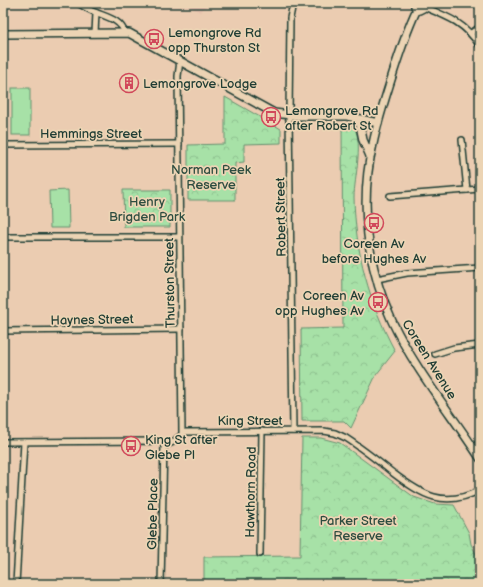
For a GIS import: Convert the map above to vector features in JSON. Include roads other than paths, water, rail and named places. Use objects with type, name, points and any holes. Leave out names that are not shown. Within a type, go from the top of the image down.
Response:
[{"type":"street","points":[[78,3],[96,13],[103,14],[120,24],[125,32]]},
{"type":"street","name":"Robert Street","points":[[293,3],[290,18],[289,115],[293,431]]},
{"type":"street","points":[[420,5],[454,20],[471,33],[480,46]]},
{"type":"street","name":"Coreen Avenue","points":[[420,5],[411,21],[398,56],[370,156],[366,215],[369,240],[376,278],[386,307],[401,339],[480,458]]},
{"type":"street","points":[[95,33],[96,13]]},
{"type":"street","points":[[471,33],[480,27]]},
{"type":"street","points":[[3,34],[125,32],[270,111],[289,115],[340,116],[378,123]]},
{"type":"street","name":"Thurston Street","points":[[180,61],[178,76],[182,433]]},
{"type":"street","points":[[356,118],[360,125],[363,140],[370,156]]},
{"type":"street","points":[[462,140],[467,190]]},
{"type":"street","name":"Hemmings Street","points":[[3,145],[179,144]]},
{"type":"street","points":[[390,196],[480,189]]},
{"type":"street","points":[[3,237],[179,237]]},
{"type":"street","points":[[376,278],[407,273],[480,268]]},
{"type":"street","name":"Haynes Street","points":[[3,331],[181,329]]},
{"type":"street","points":[[435,354],[454,348],[480,345]]},
{"type":"street","name":"Hawthorn Road","points":[[260,554],[262,431]]},
{"type":"street","name":"King Street","points":[[164,444],[173,442],[182,433],[186,432],[324,431],[341,435],[413,488],[428,495],[445,499],[457,498],[469,496],[480,490]]},
{"type":"street","points":[[3,442],[160,441],[164,444]]},
{"type":"street","points":[[16,584],[24,442]]},
{"type":"street","name":"Glebe Place","points":[[161,584],[164,444]]},
{"type":"place","name":"Lemongrove Rd opp Thurston St","points":[[154,39]]},
{"type":"place","name":"Lemongrove Lodge","points":[[129,83]]},
{"type":"place","name":"Lemongrove Rd after Robert St","points":[[271,117]]},
{"type":"place","name":"Coreen Av before Hughes Av","points":[[374,223]]},
{"type":"place","name":"Coreen Av opp Hughes Av","points":[[378,302]]},
{"type":"place","name":"King St after Glebe Pl","points":[[131,446]]},
{"type":"park label","name":"Norman Peek Reserve","points":[[211,176]]},
{"type":"park label","name":"Henry Brigden Park","points":[[147,208]]},
{"type":"park label","name":"Parker Street Reserve","points":[[358,528]]}]
